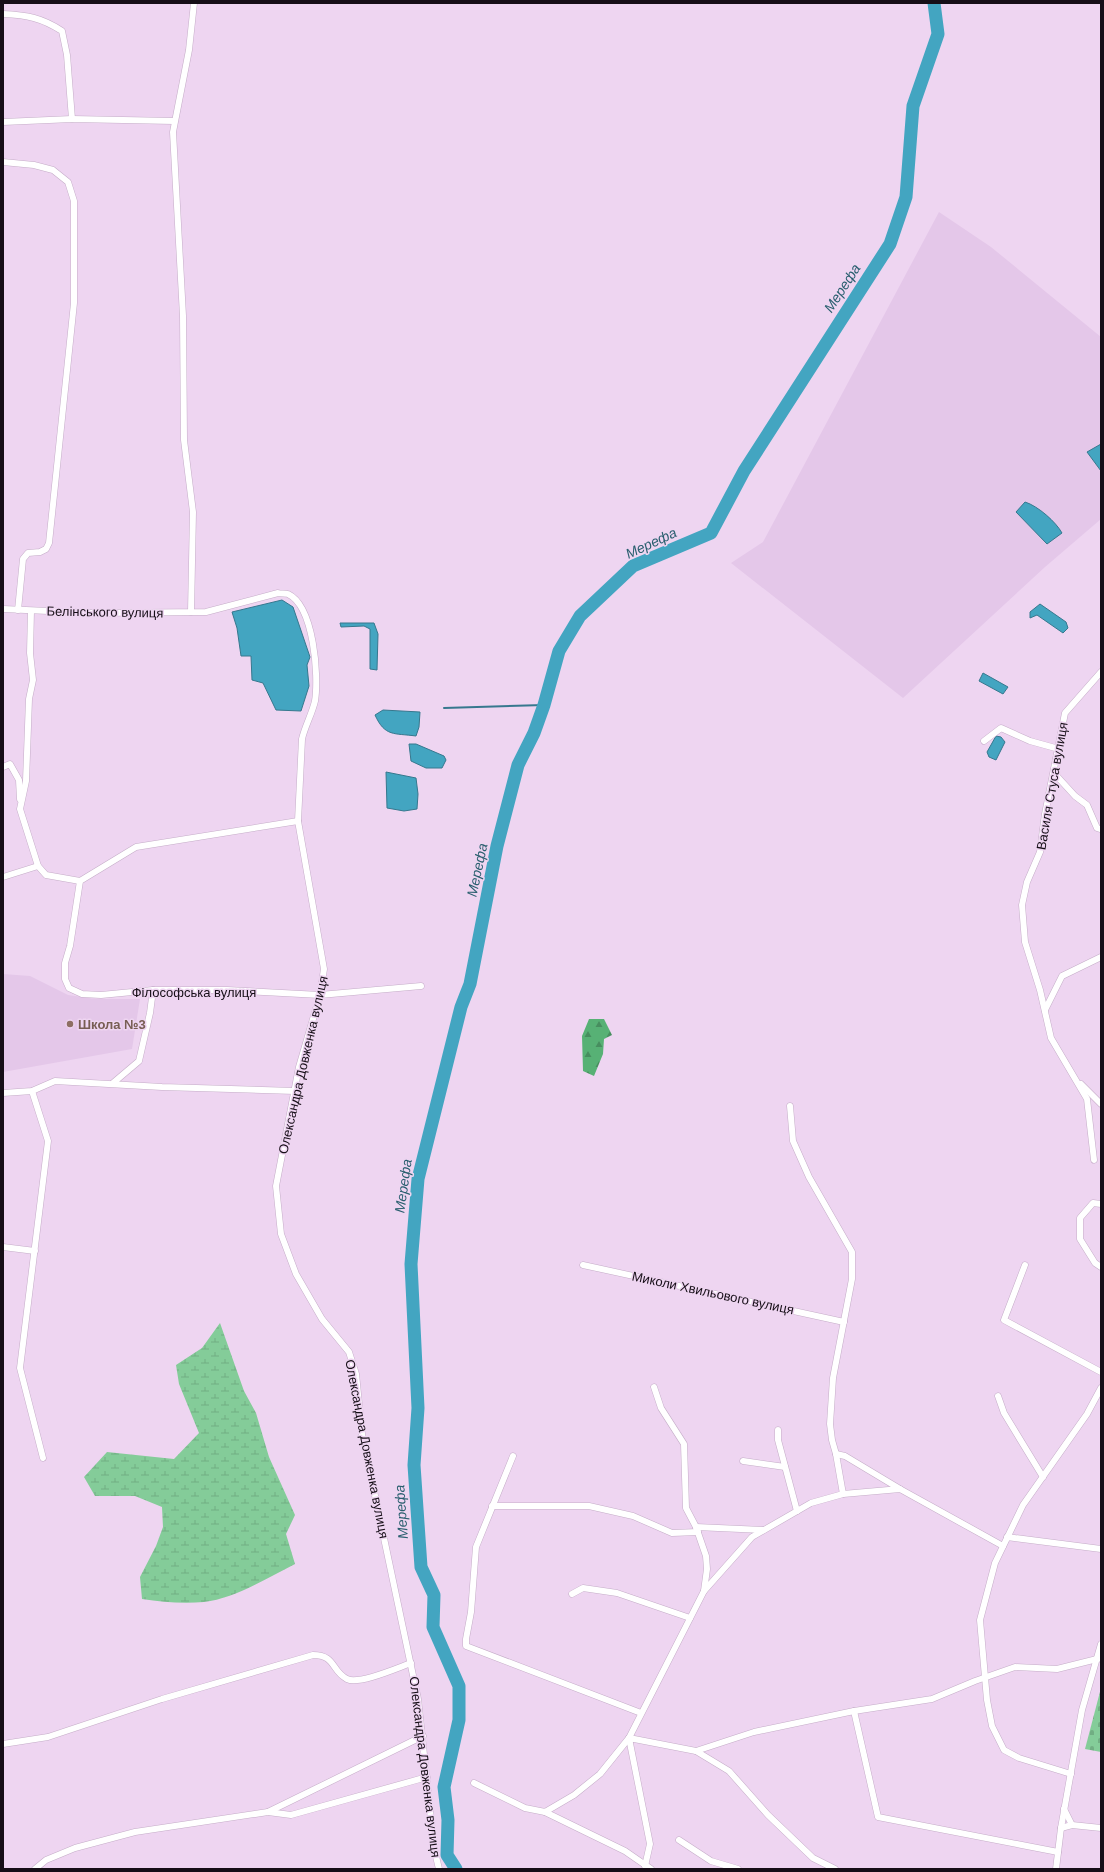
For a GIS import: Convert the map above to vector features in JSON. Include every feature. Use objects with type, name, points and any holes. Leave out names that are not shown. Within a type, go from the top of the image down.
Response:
[{"type":"street","points":[[191,612],[193,512],[184,440],[183,316],[173,132],[189,50],[194,3]]},
{"type":"street","points":[[3,14],[20,14],[45,20],[62,31],[67,55],[72,119]]},
{"type":"street","points":[[3,122],[72,119],[174,122]]},
{"type":"street","points":[[3,162],[34,165],[53,170],[68,182],[74,202],[74,303],[48,543],[46,549],[40,552],[28,553],[23,559],[18,610]]},
{"type":"street","name":"Олександра Довженка вулиця","points":[[206,612],[278,593],[288,594],[299,605],[314,646],[318,677],[314,702],[302,739],[298,822],[324,969],[320,995],[299,1067],[276,1186],[281,1234],[296,1274],[322,1319],[349,1352],[356,1374],[362,1434],[418,1700],[434,1848],[438,1869]]},
{"type":"street","name":"Белінського вулиця","points":[[3,609],[31,611],[206,612]]},
{"type":"street","points":[[20,809],[26,781],[29,699],[33,680],[30,653],[31,611]]},
{"type":"street","name":"Василя Стуса вулиця","points":[[1094,1160],[1087,1099],[1051,1038],[1045,1010],[1025,942],[1022,905],[1027,882],[1040,852],[1045,814],[1065,713],[1101,672]]},
{"type":"street","points":[[984,741],[1001,728],[1030,741],[1059,749]]},
{"type":"street","points":[[3,767],[10,764],[19,780],[20,809],[38,866],[46,875],[80,881],[136,847],[298,822]]},
{"type":"street","points":[[1054,773],[1075,796],[1086,805],[1097,828],[1100,828]]},
{"type":"street","points":[[3,877],[38,866]]},
{"type":"street","name":"Філософська вулиця","points":[[80,881],[70,946],[65,962],[65,979],[69,988],[82,994],[95,995],[153,990],[227,990],[320,995],[421,986]]},
{"type":"street","points":[[1045,1010],[1062,976],[1101,957]]},
{"type":"street","points":[[113,1083],[138,1061],[150,1013],[153,990]]},
{"type":"street","points":[[1075,1077],[1101,1104]]},
{"type":"street","points":[[3,1093],[32,1091],[55,1081],[113,1083],[162,1087],[295,1091]]},
{"type":"street","points":[[32,1091],[48,1141],[20,1368],[43,1458]]},
{"type":"street","points":[[790,1106],[793,1141],[809,1177],[852,1252],[852,1279],[833,1378],[831,1416],[832,1440],[843,1494]]},
{"type":"street","points":[[1101,1204],[1093,1204],[1080,1218],[1080,1239],[1095,1263],[1101,1266]]},
{"type":"street","points":[[3,1247],[35,1251]]},
{"type":"street","name":"Миколи Хвильового вулиця","points":[[583,1264],[844,1322]]},
{"type":"street","points":[[1025,1265],[1004,1320],[1101,1372]]},
{"type":"street","points":[[654,1388],[661,1408],[684,1444],[686,1508],[697,1530],[706,1556],[707,1569],[704,1591]]},
{"type":"street","points":[[1071,1774],[1019,1758],[1004,1750],[992,1726],[985,1677],[980,1620],[994,1563],[1023,1505],[1088,1414],[1101,1388]]},
{"type":"street","points":[[998,1396],[1004,1413],[1043,1477]]},
{"type":"street","points":[[778,1430],[778,1440],[797,1512]]},
{"type":"street","points":[[836,1454],[845,1456],[900,1489],[1003,1546]]},
{"type":"street","points":[[513,1456],[476,1547],[471,1612],[466,1646],[641,1714]]},
{"type":"street","points":[[743,1462],[785,1467]]},
{"type":"street","points":[[545,1812],[574,1795],[600,1774],[629,1738],[704,1591],[752,1537],[811,1503],[843,1494],[900,1489]]},
{"type":"street","points":[[492,1506],[589,1506],[633,1516],[672,1533],[697,1530],[764,1530]]},
{"type":"street","points":[[1007,1537],[1101,1549]]},
{"type":"street","points":[[572,1594],[583,1588],[617,1593],[690,1618]]},
{"type":"street","points":[[1056,1869],[1064,1809],[1082,1710],[1099,1658],[1101,1644]]},
{"type":"street","points":[[3,1744],[48,1737],[162,1699],[313,1655],[323,1655],[330,1660],[348,1679],[360,1680],[411,1663]]},
{"type":"street","points":[[696,1751],[754,1732],[854,1711],[932,1699],[985,1677],[1015,1667],[1057,1669],[1099,1658]]},
{"type":"street","points":[[854,1711],[878,1816],[1058,1852]]},
{"type":"street","points":[[268,1812],[423,1736]]},
{"type":"street","points":[[629,1738],[696,1751],[729,1771],[768,1815],[813,1858],[835,1869]]},
{"type":"street","points":[[629,1738],[650,1844],[648,1868]]},
{"type":"street","points":[[35,1869],[46,1860],[75,1848],[134,1832],[268,1812],[291,1814],[427,1777]]},
{"type":"street","points":[[474,1783],[525,1808],[545,1812],[625,1851],[648,1868]]},
{"type":"street","points":[[1064,1809],[1072,1825]]},
{"type":"street","points":[[1061,1828],[1072,1825],[1101,1828]]},
{"type":"street","points":[[679,1840],[711,1861],[738,1869]]},
{"type":"shaded area","points":[[939,212],[991,247],[1101,337],[1101,519],[1045,567],[903,698],[731,563],[763,542]]},
{"type":"shaded area","name":"Школа №3","points":[[3,974],[30,976],[68,995],[96,999],[140,999],[132,1049],[3,1072]]},
{"type":"green space","points":[[589,1019],[604,1019],[612,1035],[604,1039],[603,1054],[594,1076],[583,1071],[582,1036]]},
{"type":"green space","points":[[220,1323],[244,1391],[256,1413],[269,1457],[295,1515],[286,1534],[295,1564],[251,1587],[227,1597],[215,1600],[196,1603],[180,1603],[142,1599],[140,1577],[156,1546],[163,1527],[162,1507],[135,1496],[95,1496],[84,1477],[107,1452],[174,1459],[199,1433],[179,1384],[176,1365],[202,1348]]},
{"type":"green space","points":[[1101,1688],[1101,1752],[1085,1749]]},
{"type":"water","points":[[1101,444],[1101,471],[1087,452]]},
{"type":"water","points":[[1025,502],[1046,515],[1056,524],[1062,533],[1047,544],[1016,512]]},
{"type":"water","points":[[282,600],[293,607],[310,657],[307,665],[309,686],[301,711],[276,710],[263,683],[252,680],[251,656],[241,656],[237,628],[232,612]]},
{"type":"water","points":[[1040,604],[1066,622],[1068,628],[1063,633],[1037,615],[1030,618],[1030,612]]},
{"type":"water","points":[[340,623],[374,623],[378,634],[377,670],[370,669],[370,629],[364,626],[341,627]]},
{"type":"water","points":[[983,673],[1008,687],[1003,694],[979,681]]},
{"type":"water","points":[[383,710],[420,712],[419,727],[416,736],[396,734],[387,731],[375,715]]},
{"type":"water","points":[[996,736],[1001,737],[1005,742],[996,760],[989,757],[987,752]]},
{"type":"water","points":[[409,744],[416,744],[444,756],[446,760],[442,768],[426,768],[411,761]]},
{"type":"water","points":[[386,772],[416,778],[418,794],[417,809],[404,811],[387,808]]},
{"type":"waterway","name":"Мерефа","points":[[456,1869],[447,1855],[448,1820],[444,1787],[459,1720],[459,1686],[433,1627],[434,1595],[421,1567],[414,1465],[418,1408],[411,1264],[418,1179],[461,1007],[470,984],[497,846],[518,765],[534,733],[544,705],[559,651],[580,616],[633,566],[711,533],[744,471],[890,244],[906,197],[913,106],[938,34],[934,3]]},
{"type":"waterway","points":[[444,708],[544,705]]},
{"type":"place","name":"Школа №3","points":[[70,1024]]}]
